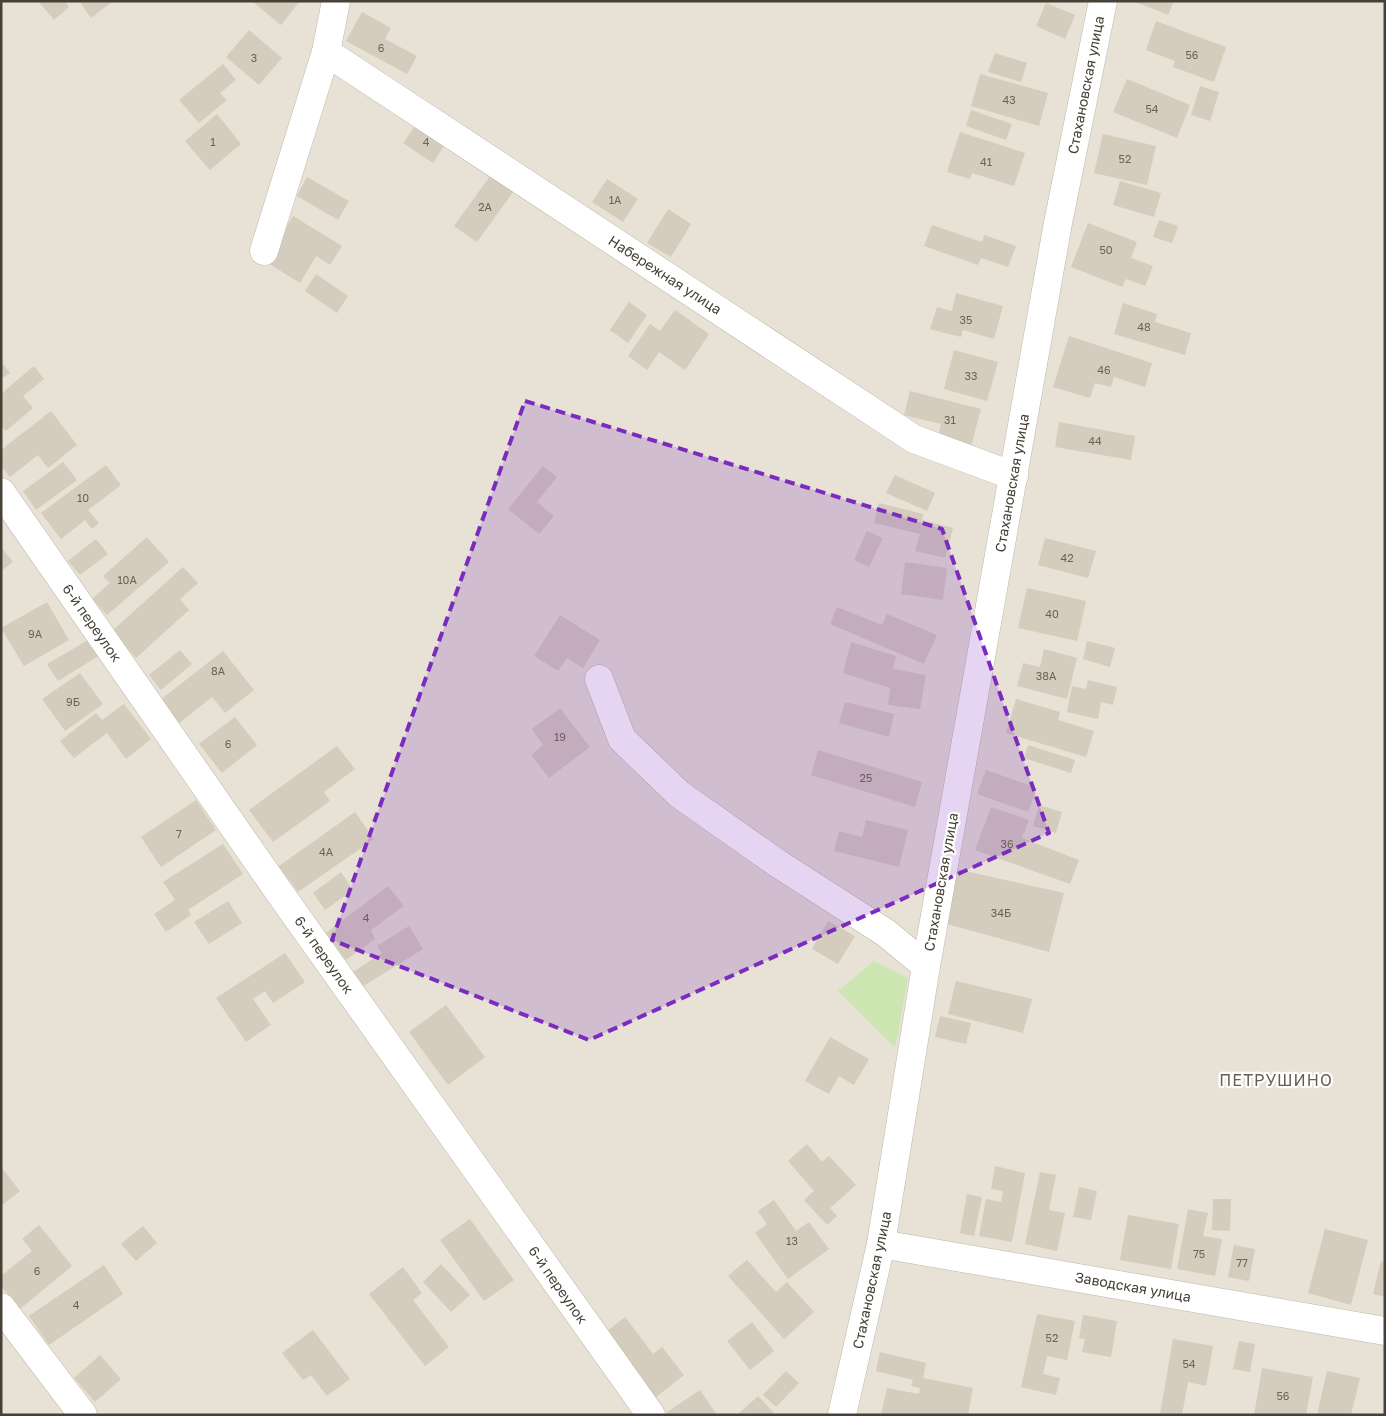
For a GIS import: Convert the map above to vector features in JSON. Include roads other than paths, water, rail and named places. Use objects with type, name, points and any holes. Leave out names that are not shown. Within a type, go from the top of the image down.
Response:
[{"type":"street","points":[[264,250],[326,52],[336,1]]},
{"type":"street","name":"Стахановская улица","points":[[842,1415],[881,1244],[926,966],[1058,223],[1102,1]]},
{"type":"street","name":"Набережная улица","points":[[326,52],[914,439],[1014,476]]},
{"type":"street","name":"6-й переулок","points":[[1,492],[279,892],[651,1415]]},
{"type":"street","name":"Стахановская улица","points":[[599,679],[622,739],[679,794],[777,863],[886,933],[926,966]]},
{"type":"street","name":"Заводская улица","points":[[881,1244],[1385,1331]]},
{"type":"street","points":[[1,1307],[83,1415]]},
{"type":"district","name":"ПЕТРУШИНО","points":[[1276,1080]]}]
